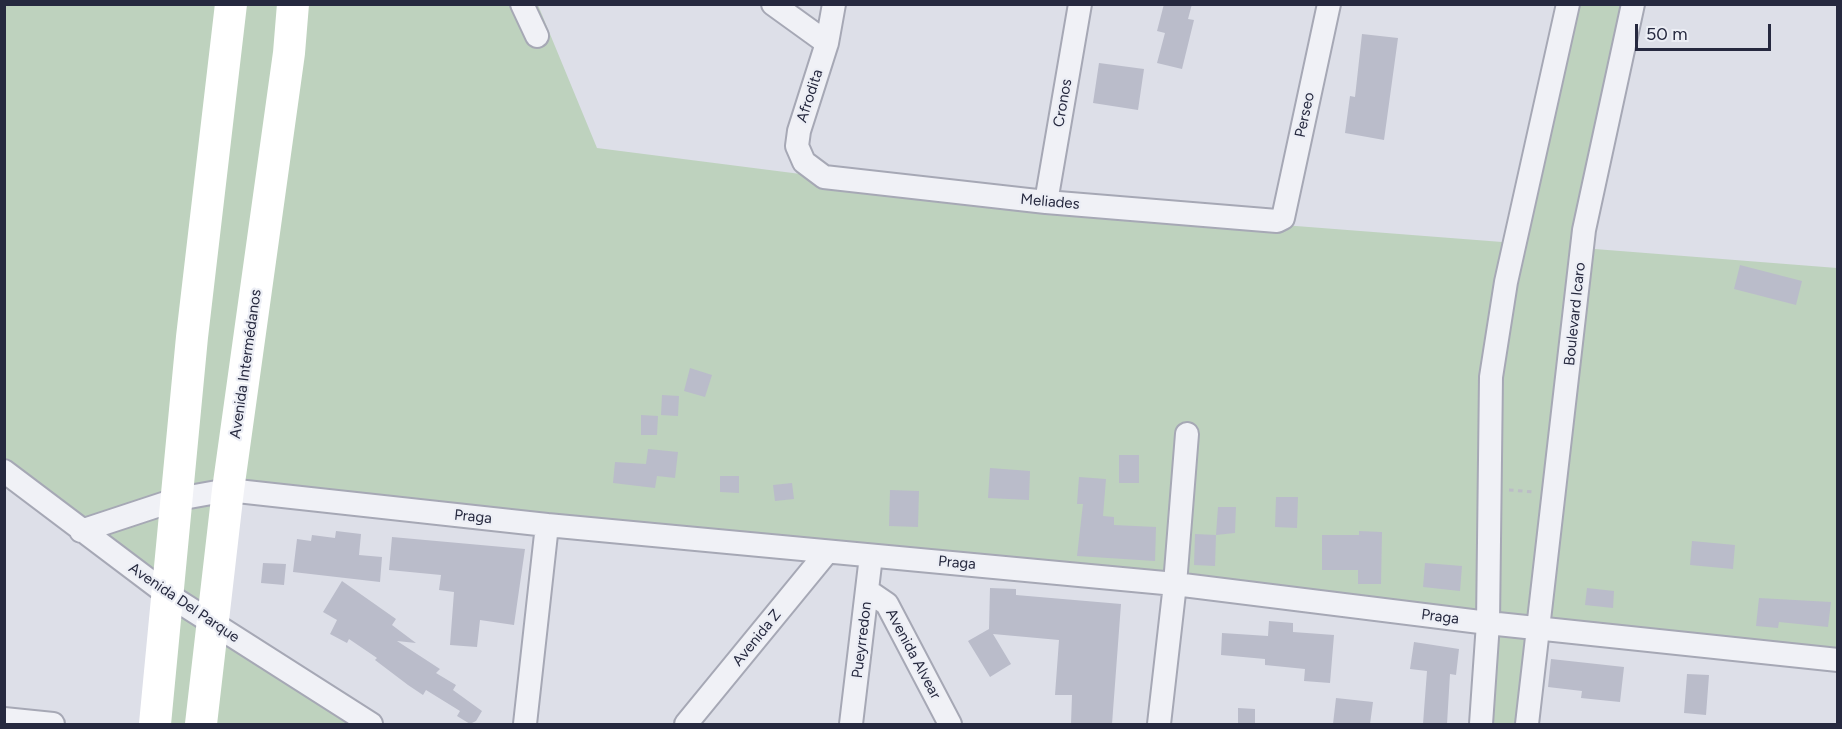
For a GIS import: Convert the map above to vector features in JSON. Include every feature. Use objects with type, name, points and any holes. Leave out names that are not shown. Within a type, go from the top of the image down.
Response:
[{"type":"main road","points":[[155,724],[192,337],[231,4]]},
{"type":"main road","name":"Avenida Intermédanos","points":[[201,724],[228,490],[289,53],[293,4]]},
{"type":"street","points":[[522,4],[537,36]]},
{"type":"street","points":[[773,4],[827,44]]},
{"type":"street","name":"Afrodita","points":[[824,177],[804,162],[797,146],[799,131],[827,44],[834,4]]},
{"type":"street","name":"Cronos","points":[[1046,202],[1080,4]]},
{"type":"street","name":"Perseo","points":[[1277,221],[1283,218],[1329,4]]},
{"type":"street","points":[[1480,724],[1488,623],[1491,377],[1498,329],[1568,4]]},
{"type":"street","name":"Boulevard Icaro","points":[[1527,724],[1584,230],[1634,4]]},
{"type":"street","name":"Meliades","points":[[824,177],[1046,202],[1277,221]]},
{"type":"street","points":[[1159,724],[1175,584],[1187,434]]},
{"type":"street","name":"Avenida Del Parque","points":[[4,471],[167,594],[371,724]]},
{"type":"street","name":"Praga","points":[[81,531],[178,499],[228,490],[547,525],[1175,584],[1488,623],[1838,660]]},
{"type":"street","points":[[525,724],[547,525]]},
{"type":"street","name":"Avenida Z","points":[[686,724],[827,552]]},
{"type":"street","name":"Pueyrredon","points":[[851,724],[871,556]]},
{"type":"street","name":"Avenida Alvear","points":[[868,591],[887,604],[950,724]]},
{"type":"street","points":[[4,719],[52,724]]},
{"type":"path","points":[[1489,488],[1555,494]]},
{"type":"green space","points":[[4,5],[538,5],[597,148],[824,177],[1283,225],[1515,243],[1568,5],[1633,5],[1582,248],[1837,268],[1837,660],[1540,627],[1527,724],[1480,724],[1484,623],[229,490],[213,622],[371,724],[156,724],[167,594],[5,471]]},
{"type":"building","points":[[1164,4],[1192,4],[1188,19],[1194,20],[1182,69],[1157,63],[1165,33],[1157,31]]},
{"type":"building","points":[[1362,34],[1398,38],[1384,140],[1345,133],[1350,96],[1355,97]]},
{"type":"building","points":[[1099,63],[1144,69],[1138,110],[1093,103]]},
{"type":"building","points":[[1740,265],[1802,281],[1796,305],[1734,289]]},
{"type":"building","points":[[690,368],[712,375],[705,397],[684,391]]},
{"type":"building","points":[[662,395],[679,396],[678,416],[661,415]]},
{"type":"building","points":[[641,415],[658,416],[657,435],[641,435]]},
{"type":"building","points":[[648,449],[678,452],[675,478],[657,476],[655,488],[613,483],[615,462],[646,464]]},
{"type":"building","points":[[1119,455],[1139,455],[1139,483],[1119,483]]},
{"type":"building","points":[[990,468],[1030,471],[1029,500],[988,498]]},
{"type":"building","points":[[720,476],[739,476],[739,493],[720,492]]},
{"type":"building","points":[[1079,477],[1106,479],[1103,516],[1114,517],[1114,525],[1156,527],[1155,561],[1077,556],[1083,504],[1077,504]]},
{"type":"building","points":[[792,483],[794,499],[775,501],[773,485]]},
{"type":"building","points":[[890,490],[919,491],[918,527],[889,526]]},
{"type":"building","points":[[1276,497],[1298,497],[1297,528],[1275,527]]},
{"type":"building","points":[[1218,507],[1236,507],[1235,533],[1216,535]]},
{"type":"building","points":[[336,531],[361,534],[359,555],[382,557],[380,582],[293,572],[297,539],[311,541],[312,535],[335,538]]},
{"type":"building","points":[[1359,531],[1382,532],[1381,584],[1358,584],[1358,570],[1322,570],[1322,535],[1359,535]]},
{"type":"building","points":[[1195,534],[1216,535],[1215,566],[1194,565]]},
{"type":"building","points":[[392,537],[525,549],[514,625],[480,620],[477,647],[450,645],[454,592],[439,590],[441,575],[389,570]]},
{"type":"building","points":[[1692,541],[1735,545],[1733,569],[1690,565]]},
{"type":"building","points":[[263,563],[286,564],[284,585],[261,583]]},
{"type":"building","points":[[1425,563],[1462,566],[1460,591],[1423,587]]},
{"type":"building","points":[[342,581],[396,619],[392,625],[416,643],[397,641],[440,669],[436,673],[456,685],[453,690],[482,711],[476,721],[470,724],[457,716],[460,711],[426,690],[423,695],[349,639],[347,643],[330,634],[337,620],[323,612]]},
{"type":"building","points":[[990,588],[1016,589],[1016,595],[1121,604],[1112,724],[1071,724],[1072,695],[1055,695],[1059,640],[993,634],[1011,664],[990,677],[968,641],[989,629]]},
{"type":"building","points":[[1587,588],[1614,591],[1613,608],[1585,605]]},
{"type":"building","points":[[1759,598],[1831,602],[1828,627],[1779,622],[1778,628],[1756,626]]},
{"type":"building","points":[[1269,621],[1293,623],[1293,632],[1334,635],[1330,683],[1304,681],[1305,669],[1265,665],[1265,659],[1221,655],[1222,633],[1268,636]]},
{"type":"building","points":[[1414,642],[1459,649],[1456,675],[1450,674],[1447,724],[1423,724],[1427,671],[1410,669]]},
{"type":"building","points":[[1551,659],[1624,667],[1620,702],[1581,698],[1582,691],[1548,687]]},
{"type":"building","points":[[1687,674],[1709,675],[1706,715],[1684,713]]},
{"type":"building","points":[[1336,698],[1373,702],[1370,724],[1333,724]]},
{"type":"building","points":[[1238,708],[1255,709],[1255,724],[1238,724]]}]
